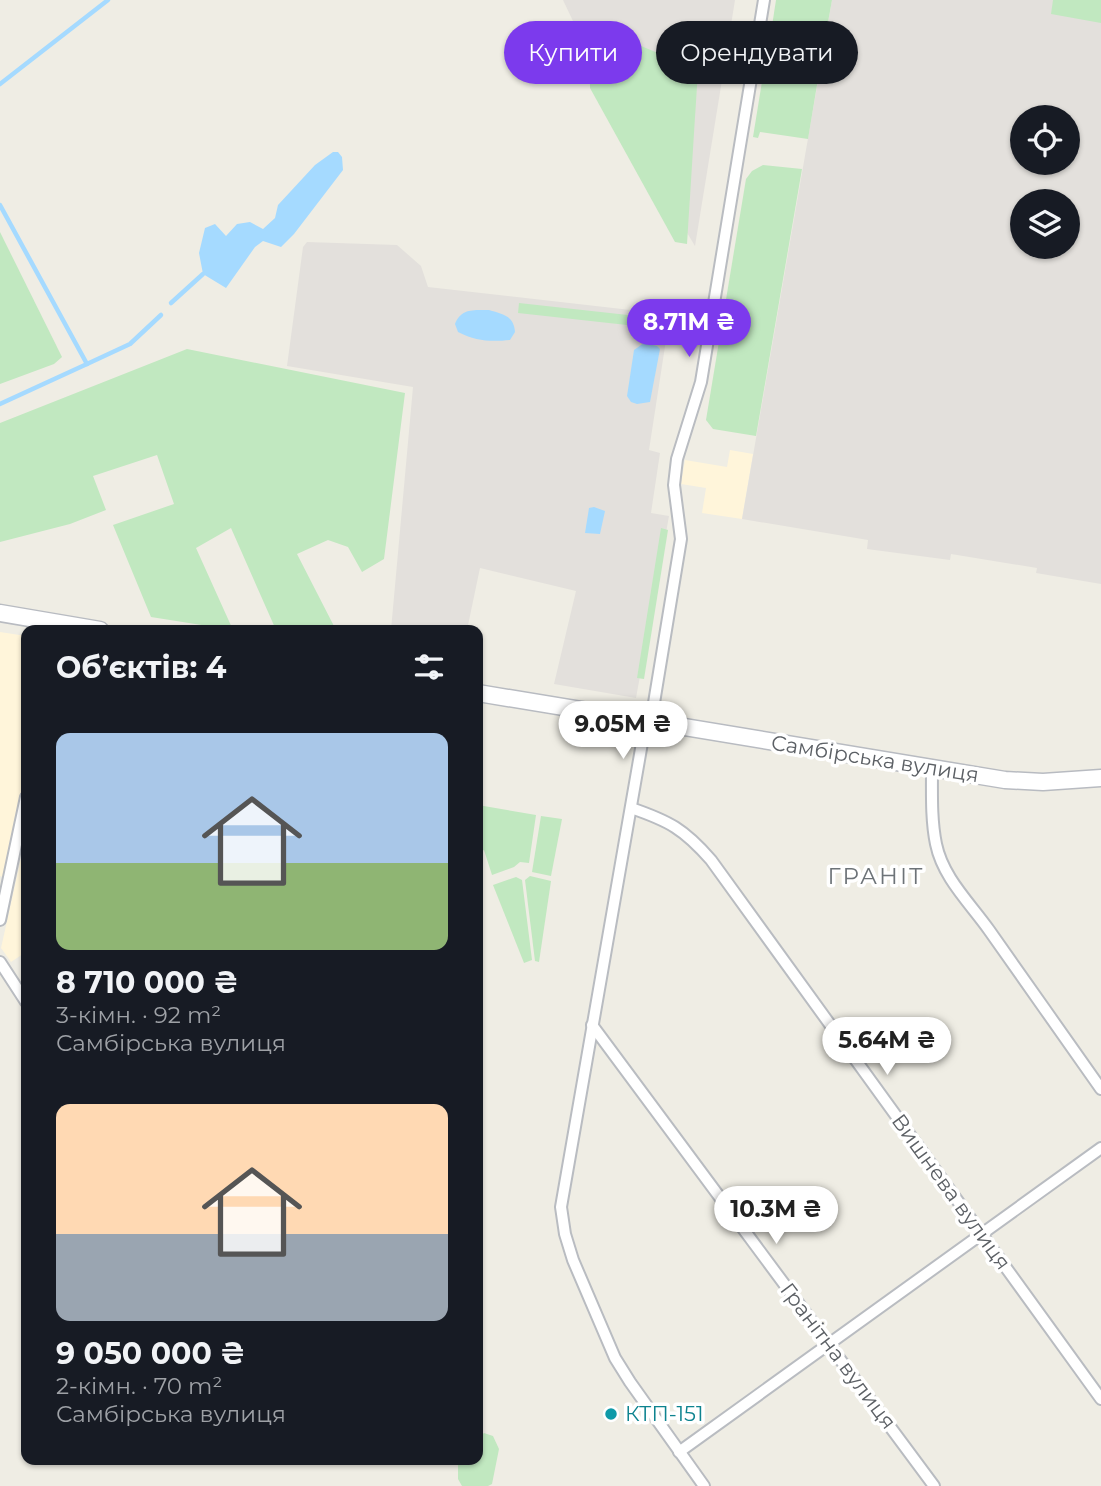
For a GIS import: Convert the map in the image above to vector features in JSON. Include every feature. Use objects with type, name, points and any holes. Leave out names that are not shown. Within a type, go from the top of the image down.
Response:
[{"type":"main road","points":[[0,613],[57,625]]},
{"type":"main road","name":"Самбірська вулиця","points":[[483,694],[1005,780],[1042,782],[1101,778]]},
{"type":"street","points":[[704,1486],[629,1382],[615,1358],[573,1260],[561,1207],[681,539],[674,485],[677,459],[701,382],[764,0]]},
{"type":"street","points":[[932,768],[936,845],[943,866],[1101,1089]]},
{"type":"street","name":"Вишнева вулиця","points":[[631,808],[662,818],[679,828],[711,860],[1101,1399]]},
{"type":"street","points":[[0,920],[21,821]]},
{"type":"street","points":[[0,962],[21,994]]},
{"type":"street","name":"Гранітна вулиця","points":[[592,1025],[934,1486]]},
{"type":"street","points":[[679,1452],[1101,1148]]},
{"type":"shaded area","points":[[563,0],[735,0],[732,21],[656,21],[656,84],[721,84],[695,246],[621,122],[603,84],[642,84],[642,21],[573,21]]},
{"type":"shaded area","points":[[832,0],[1101,0],[1101,584],[1036,573],[1037,568],[951,554],[950,560],[867,549],[868,540],[742,519],[817,84],[858,84],[858,21],[828,21]]},
{"type":"shaded area","points":[[307,242],[397,245],[421,266],[428,287],[657,313],[666,340],[649,450],[660,453],[651,513],[669,516],[636,698],[554,684],[576,591],[480,568],[468,625],[391,625],[413,387],[287,366],[303,247]]},
{"type":"shaded area","points":[[730,450],[753,454],[742,519],[702,513],[706,488],[681,484],[685,460],[727,467]]},
{"type":"shaded area","points":[[0,632],[21,635],[21,797],[3,877],[0,876]]},
{"type":"shaded area","points":[[21,858],[21,955],[11,962],[1,948]]},
{"type":"green space","points":[[776,0],[832,0],[828,21],[773,21]]},
{"type":"green space","points":[[1053,0],[1101,0],[1101,23],[1051,14]]},
{"type":"green space","points":[[642,46],[656,52],[656,84],[697,84],[687,244],[675,242],[590,84],[642,84]]},
{"type":"green space","points":[[762,84],[817,84],[808,139],[760,132],[758,138],[753,137]]},
{"type":"green space","points":[[763,165],[802,169],[756,436],[713,429],[706,420],[746,179],[752,171]]},
{"type":"green space","points":[[0,232],[62,357],[54,364],[0,384]]},
{"type":"green space","points":[[519,303],[646,317],[645,327],[518,313]]},
{"type":"green space","points":[[187,349],[405,393],[384,559],[362,572],[348,547],[328,540],[297,554],[333,625],[274,625],[231,528],[196,548],[231,625],[201,625],[151,617],[113,525],[174,504],[157,455],[93,476],[106,510],[70,524],[0,542],[0,423]]},
{"type":"green space","points":[[661,528],[668,530],[644,679],[637,678]]},
{"type":"green space","points":[[483,806],[536,815],[529,863],[520,862],[492,875],[484,850]]},
{"type":"green space","points":[[541,816],[562,819],[551,876],[532,872]]},
{"type":"green space","points":[[530,876],[551,881],[539,962],[535,961],[525,880]]},
{"type":"green space","points":[[516,877],[522,880],[532,960],[524,963],[493,885]]},
{"type":"green space","points":[[483,1434],[493,1436],[499,1449],[492,1484],[462,1486],[458,1479],[458,1465],[483,1465]]},
{"type":"water","points":[[333,152],[338,152],[342,157],[343,170],[281,247],[263,241],[255,247],[226,288],[203,274],[199,253],[205,228],[215,224],[226,236],[237,224],[250,222],[263,229],[275,218],[278,205],[315,165]]},
{"type":"water","points":[[489,310],[510,319],[515,332],[510,340],[483,340],[458,332],[455,324],[461,315],[469,311]]},
{"type":"water","points":[[644,343],[660,349],[650,402],[637,404],[631,402],[627,396],[634,350]]},
{"type":"water","points":[[589,508],[605,511],[600,534],[585,533]]},
{"type":"waterway","points":[[0,84],[108,0]]},
{"type":"waterway","points":[[0,205],[87,364],[0,404]]},
{"type":"waterway","points":[[171,303],[203,274]]},
{"type":"waterway","points":[[87,364],[130,344],[161,315]]},
{"type":"place","name":"КТП-151","points":[[611,1414]]},
{"type":"district","name":"ГРАНІТ","points":[[876,876]]}]
